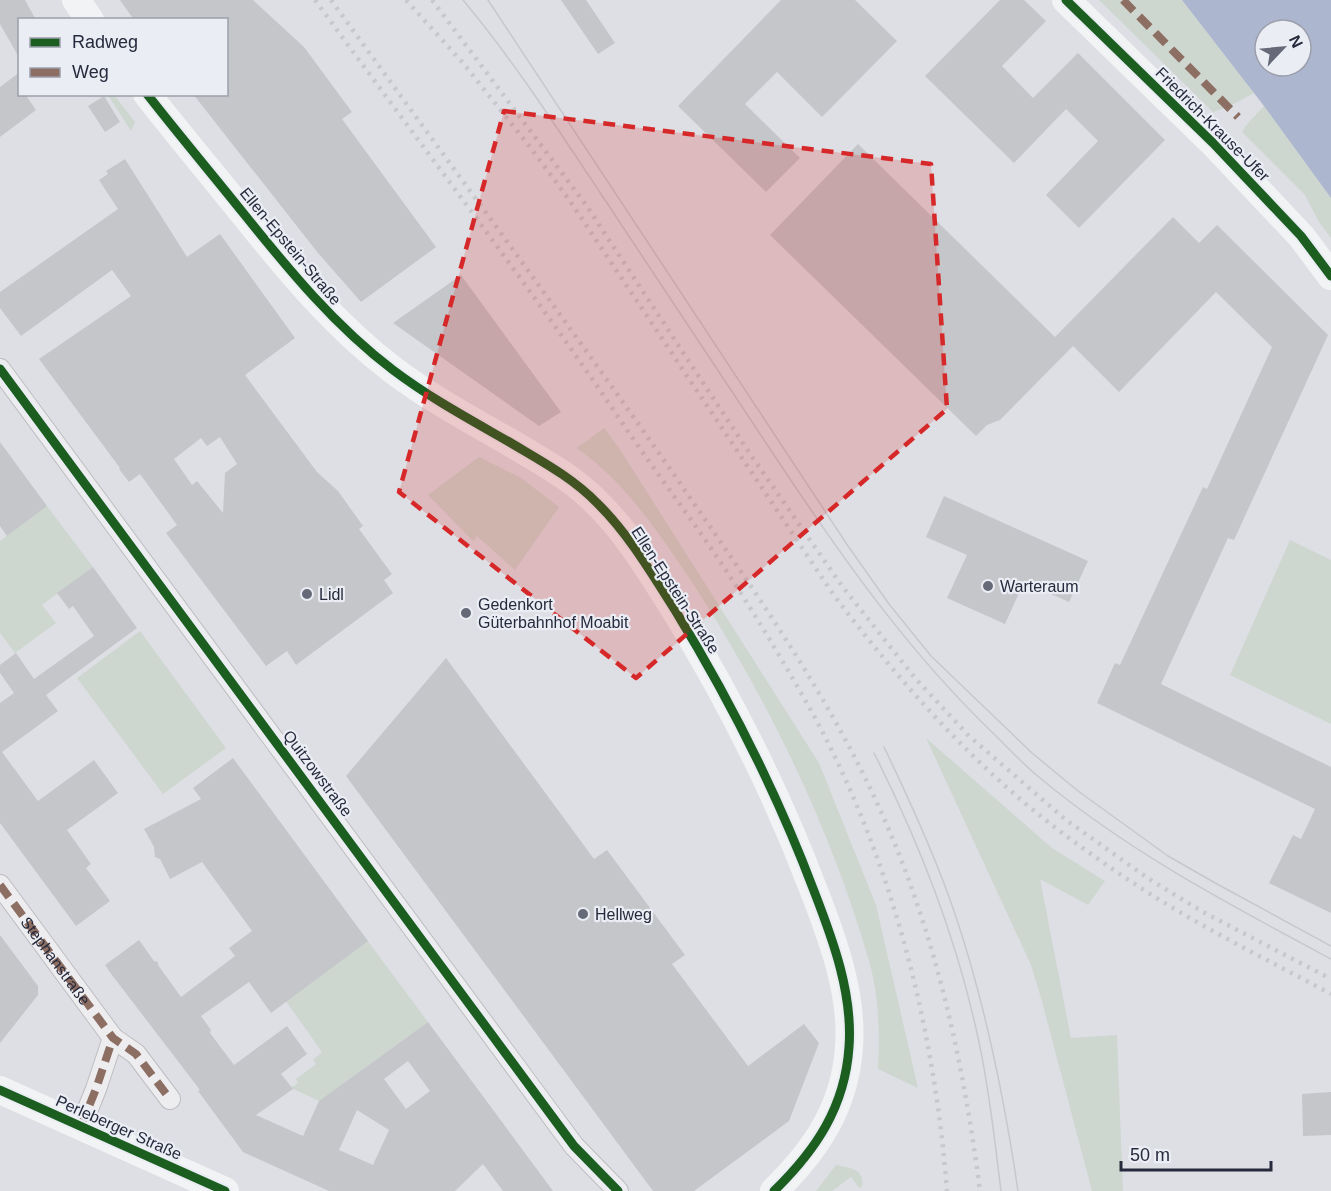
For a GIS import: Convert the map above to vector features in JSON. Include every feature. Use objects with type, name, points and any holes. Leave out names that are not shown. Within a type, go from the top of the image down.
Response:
[{"type":"main road","points":[[76,0],[89,18]]},
{"type":"main road","name":"Friedrich-Krause-Ufer","points":[[1066,0],[1213,143],[1301,236],[1331,276]]},
{"type":"main road","name":"Ellen-Epstein-Straße","points":[[149,96],[295,277],[357,340],[393,370],[443,404],[546,463],[597,503],[619,528],[656,581],[702,655],[745,735],[785,819],[823,914],[846,990],[849,1047],[845,1077],[836,1103],[815,1145],[799,1167],[774,1191]]},
{"type":"main road","name":"Perleberger Straße","points":[[0,1090],[225,1191]]},
{"type":"street","name":"Quitzowstraße","points":[[0,369],[574,1146],[618,1191]]},
{"type":"street","name":"Stephanstraße","points":[[0,885],[112,1038],[136,1054],[170,1099]]},
{"type":"street","points":[[81,1126],[96,1089],[112,1038]]},
{"type":"highlighted area","points":[[504,111],[931,164],[947,409],[636,678],[399,492]]},
{"type":"shaded area","points":[[1099,0],[1182,0],[1254,93],[1213,112]]},
{"type":"shaded area","points":[[109,96],[115,96],[135,122],[131,131]]},
{"type":"shaded area","points":[[1264,106],[1331,198],[1331,238],[1319,222],[1305,195],[1242,132]]},
{"type":"shaded area","points":[[604,428],[619,448],[819,763],[876,905],[918,1088],[878,1069],[878,1015],[875,988],[854,911],[816,813],[746,671],[692,582],[654,527],[611,477],[577,448]]},
{"type":"shaded area","points":[[479,457],[521,478],[559,507],[515,570],[477,536],[473,541],[428,495]]},
{"type":"shaded area","points":[[47,506],[93,567],[42,605],[56,623],[15,653],[0,633],[0,541]]},
{"type":"shaded area","points":[[1290,540],[1331,560],[1331,724],[1230,675]]},
{"type":"shaded area","points":[[140,631],[226,748],[163,794],[77,678]]},
{"type":"shaded area","points":[[926,738],[1052,848],[1105,881],[1088,905],[1040,879],[1071,1038],[1117,1035],[1123,1191],[1092,1191],[1031,965]]},
{"type":"shaded area","points":[[367,940],[428,1022],[319,1101],[291,1088],[298,1083],[296,1079],[316,1064],[313,1060],[322,1052],[285,1000]]},
{"type":"shaded area","points":[[836,1165],[851,1168],[859,1173],[862,1186],[859,1188],[851,1177],[832,1191],[816,1191]]},
{"type":"water","points":[[1182,0],[1331,0],[1331,198],[1264,106]]},
{"type":"building","points":[[0,0],[25,0],[35,18],[18,18],[18,56],[0,24]]},
{"type":"building","points":[[120,0],[253,0],[304,47],[352,112],[342,119],[436,247],[361,302],[318,253],[195,96],[228,96],[228,18],[133,18]]},
{"type":"building","points":[[561,0],[586,0],[615,43],[598,54]]},
{"type":"building","points":[[781,0],[855,0],[897,41],[822,117],[777,72],[745,104],[800,158],[766,192],[678,106]]},
{"type":"building","points":[[1000,0],[1024,0],[1046,21],[1002,66],[1033,98],[1078,53],[1165,140],[1079,228],[1046,195],[1098,141],[1066,109],[1014,163],[925,76]]},
{"type":"building","points":[[18,74],[18,96],[26,96],[36,110],[0,137],[0,87]]},
{"type":"building","points":[[104,96],[120,122],[105,132],[88,106]]},
{"type":"building","points":[[858,144],[1055,337],[1173,217],[1199,243],[1217,225],[1328,335],[1234,540],[1228,538],[1161,684],[1331,767],[1331,913],[1269,883],[1293,835],[1301,839],[1315,809],[1097,703],[1115,663],[1120,665],[1203,487],[1207,489],[1272,347],[1216,292],[1119,392],[1073,346],[1000,420],[987,425],[976,436],[770,235]]},
{"type":"building","points":[[125,159],[187,257],[220,234],[295,338],[245,375],[317,472],[338,491],[363,526],[359,529],[392,574],[384,580],[393,593],[296,665],[287,651],[266,666],[166,533],[177,525],[140,474],[129,482],[39,359],[131,296],[112,270],[21,336],[0,308],[0,292],[118,209],[99,180],[108,174],[106,171]],"holes":[[[220,437],[237,464],[225,473],[223,513],[197,481],[192,485],[174,459],[201,438],[207,446]]]},
{"type":"building","points":[[461,275],[561,412],[539,426],[393,323]]},
{"type":"building","points":[[0,442],[47,506],[7,536],[0,526]]},
{"type":"building","points":[[944,496],[1088,561],[1069,602],[1024,582],[1005,624],[947,598],[967,555],[926,537]]},
{"type":"building","points":[[93,567],[137,628],[46,695],[58,711],[2,752],[38,801],[94,760],[118,793],[67,830],[91,864],[86,868],[110,901],[76,926],[0,823],[0,703],[14,693],[0,673],[0,665],[16,653],[34,679],[94,636],[73,606],[69,609],[57,593]]},
{"type":"building","points":[[446,658],[594,859],[607,850],[685,955],[672,964],[748,1066],[804,1024],[819,1043],[789,1121],[694,1191],[653,1191],[346,776]]},
{"type":"building","points":[[233,758],[368,941],[271,1013],[249,982],[201,1016],[211,1030],[210,1033],[234,1065],[287,1026],[307,1054],[281,1074],[293,1089],[256,1115],[303,1136],[319,1101],[428,1022],[553,1191],[503,1191],[483,1164],[455,1191],[329,1191],[243,1152],[198,1091],[200,1090],[105,965],[139,940],[154,961],[158,962],[181,997],[235,956],[229,948],[252,931],[202,862],[170,879],[160,859],[155,857],[154,847],[144,829],[201,799],[193,788]],"holes":[[[408,1061],[430,1091],[406,1109],[384,1079]],[[357,1110],[389,1130],[373,1165],[339,1150]]]},
{"type":"building","points":[[0,935],[38,986],[38,995],[0,1043]]},
{"type":"building","points":[[1331,1092],[1331,1135],[1303,1136],[1302,1094]]},
{"type":"tram line","points":[[463,0],[500,47],[551,120],[826,532],[879,604],[935,672],[1023,763],[1074,805],[1181,876],[1331,959]]},
{"type":"tram line","points":[[488,0],[848,546],[889,604],[931,656],[1032,753],[1078,791],[1168,856],[1331,946]]},
{"type":"tram line","points":[[884,747],[913,808],[947,890],[965,945],[992,1050],[1018,1191]]},
{"type":"tram line","points":[[874,753],[923,860],[950,933],[984,1065],[1001,1191]]},
{"type":"railway","points":[[315,0],[542,308],[706,541],[759,622],[808,705],[837,761],[862,819],[885,879],[903,940],[919,1002],[931,1065],[941,1128],[947,1191]]},
{"type":"railway","points":[[331,0],[675,476],[784,636],[857,761],[898,851],[944,994],[965,1092],[980,1191]]},
{"type":"railway","points":[[406,0],[463,63],[570,201],[833,594],[914,694],[1003,784],[1069,838],[1182,913],[1331,994]]},
{"type":"railway","points":[[432,0],[586,205],[746,448],[842,586],[915,678],[969,736],[1066,820],[1149,879],[1203,912],[1331,979]]},
{"type":"marked path","points":[[1123,0],[1238,117]]},
{"type":"marked path","points":[[0,885],[113,1038],[136,1054],[170,1099]]},
{"type":"marked path","points":[[81,1126],[113,1038]]},
{"type":"cycle path","points":[[1066,0],[1213,143],[1301,236],[1331,276]]},
{"type":"cycle path","points":[[149,96],[278,256],[352,335],[407,380],[556,470],[597,503],[639,554],[695,644],[751,748],[800,854],[834,948],[848,1007],[849,1047],[842,1089],[835,1108],[803,1160],[774,1191]]},
{"type":"cycle path","points":[[0,369],[574,1146],[618,1191]]},
{"type":"cycle path","points":[[0,1090],[225,1191]]},
{"type":"place","name":"Warteraum","points":[[988,586]]},
{"type":"place","name":"Lidl","points":[[307,594]]},
{"type":"place","name":"Gedenkort Güterbahnhof Moabit","points":[[466,613]]},
{"type":"place","name":"Hellweg","points":[[583,914]]}]
